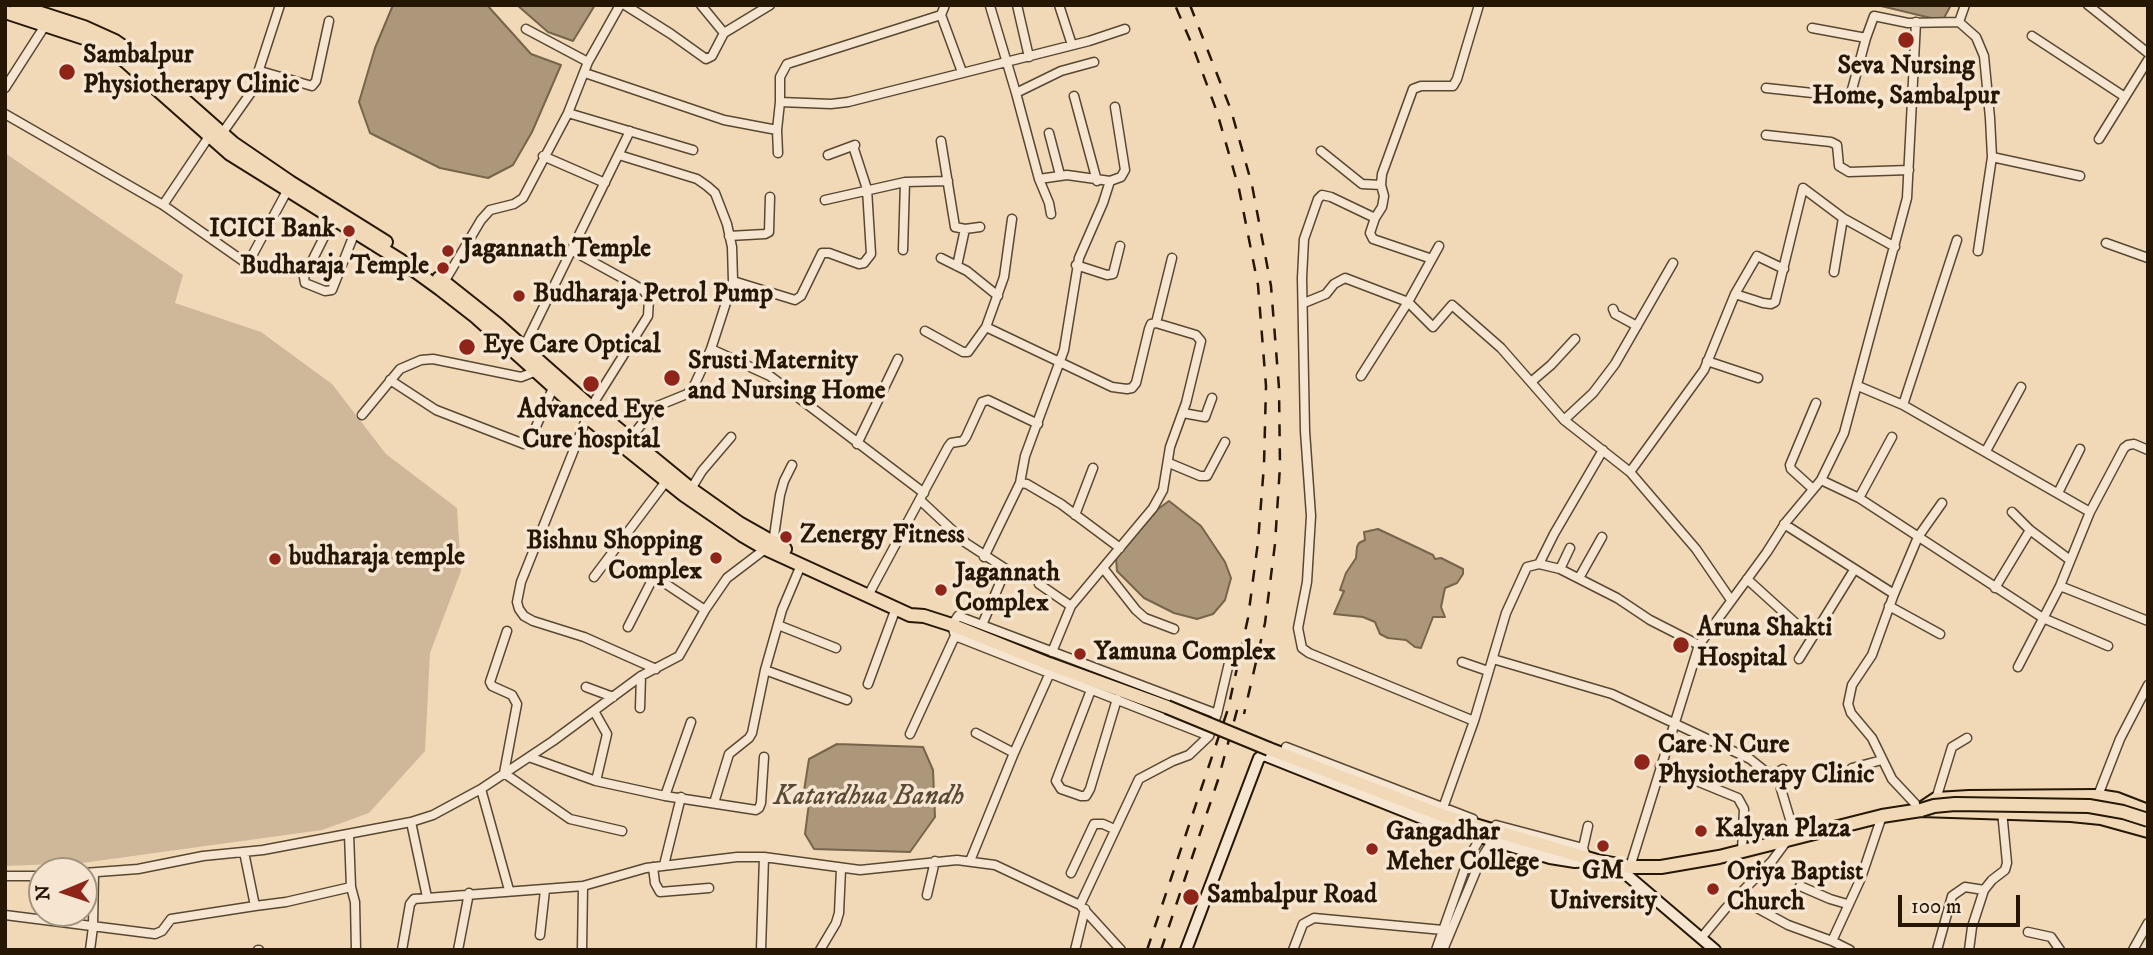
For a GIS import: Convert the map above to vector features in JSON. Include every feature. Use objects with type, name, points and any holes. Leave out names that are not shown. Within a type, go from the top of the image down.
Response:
[{"type":"main road","points":[[21,6],[85,27],[128,50],[255,172],[442,286],[553,388],[630,439],[691,489],[770,546],[801,565],[910,615],[924,616]]},
{"type":"main road","points":[[5,12],[90,40],[124,60],[215,135],[359,223],[524,347],[589,412],[712,516],[770,546],[913,608],[924,616],[958,631],[1167,707],[1417,807],[1630,867],[1680,864],[1791,840],[1882,816],[1955,804],[2089,806],[2148,820]]},
{"type":"main road","points":[[1922,810],[1936,799],[2098,796],[2117,799],[2148,811]]},
{"type":"main road","points":[[1922,810],[2089,817],[2116,821],[2148,831]]},
{"type":"street","points":[[163,205],[252,91],[280,5]]},
{"type":"street","points":[[442,286],[481,220],[490,210],[514,204],[523,198],[568,113],[588,61],[623,5],[706,59],[712,56],[724,33],[770,5]]},
{"type":"street","points":[[701,5],[724,33]]},
{"type":"street","points":[[945,5],[941,15],[962,72]]},
{"type":"street","points":[[1017,5],[1028,57]]},
{"type":"street","points":[[1059,5],[1072,45]]},
{"type":"street","points":[[1432,259],[1373,239],[1370,233],[1382,207],[1382,174],[1413,89],[1421,86],[1453,86],[1479,5]]},
{"type":"street","points":[[1959,22],[1965,5]]},
{"type":"street","points":[[2088,5],[2148,53]]},
{"type":"street","points":[[990,6],[1051,214]]},
{"type":"street","points":[[778,153],[780,77],[787,64],[941,15]]},
{"type":"street","points":[[1766,88],[1850,97],[1874,16],[1916,22],[1959,22],[1976,37],[1984,55],[1992,157],[1978,251]]},
{"type":"street","points":[[260,71],[312,86],[316,82],[329,21]]},
{"type":"street","points":[[1630,867],[1699,645],[1784,524],[1821,480],[1844,433],[1907,198],[1916,22]]},
{"type":"street","points":[[5,88],[46,24]]},
{"type":"street","points":[[1812,28],[1866,38]]},
{"type":"street","points":[[526,29],[588,61]]},
{"type":"street","points":[[780,102],[831,104],[1028,57],[1125,29]]},
{"type":"street","points":[[2032,36],[2124,97]]},
{"type":"street","points":[[2099,139],[2148,60]]},
{"type":"street","points":[[1016,93],[1060,71],[1094,62]]},
{"type":"street","points":[[585,73],[724,120],[777,130]]},
{"type":"street","points":[[1074,96],[1097,181]]},
{"type":"street","points":[[1039,179],[1060,175],[1110,181],[1121,177],[1125,170],[1115,107]]},
{"type":"street","points":[[568,113],[693,150]]},
{"type":"street","points":[[5,114],[163,205],[243,261],[247,261],[286,191]]},
{"type":"street","points":[[524,347],[630,131]]},
{"type":"street","points":[[1049,133],[1060,175]]},
{"type":"street","points":[[1766,135],[1831,142],[1837,145],[1839,166],[1849,173],[1909,170]]},
{"type":"street","points":[[942,141],[955,227],[980,227]]},
{"type":"street","points":[[733,281],[795,300],[801,296],[822,253],[853,263],[864,263],[870,254],[867,189],[855,145],[828,155]]},
{"type":"street","points":[[1321,151],[1362,184],[1381,185]]},
{"type":"street","points":[[619,155],[698,179],[715,193],[723,210],[734,270],[733,281],[711,349],[693,388],[687,394],[656,407],[630,439]]},
{"type":"street","points":[[543,156],[605,183]]},
{"type":"street","points":[[1992,157],[2080,176]]},
{"type":"street","points":[[825,200],[905,182],[948,181]]},
{"type":"street","points":[[984,556],[1020,483],[1025,456],[1061,361],[1067,339],[1076,265],[1110,181]]},
{"type":"street","points":[[903,250],[905,182]]},
{"type":"street","points":[[1735,294],[1771,304],[1775,302],[1803,188],[1843,218],[1896,245]]},
{"type":"street","points":[[1375,218],[1322,195],[1304,239],[1302,278],[1305,431],[1311,516],[1308,570],[1298,628],[1302,648],[1474,721]]},
{"type":"street","points":[[729,236],[769,232],[770,197]]},
{"type":"street","points":[[1833,272],[1843,218]]},
{"type":"street","points":[[333,219],[304,277],[305,283],[325,291],[332,290],[355,232]]},
{"type":"street","points":[[925,331],[963,352],[968,352],[986,327],[998,296],[1004,277],[1012,219]]},
{"type":"street","points":[[957,266],[965,229]]},
{"type":"street","points":[[1903,405],[1957,240]]},
{"type":"street","points":[[2106,243],[2148,258]]},
{"type":"street","points":[[1076,265],[1107,275],[1112,274],[1120,246]]},
{"type":"street","points":[[1361,376],[1408,302],[1439,246]]},
{"type":"street","points":[[573,251],[643,291],[649,299],[648,316],[589,412],[521,582],[517,602],[523,616],[533,621],[584,637],[656,669]]},
{"type":"street","points":[[1630,472],[1704,370],[1735,294],[1756,256],[1784,268]]},
{"type":"street","points":[[941,258],[978,279],[998,296]]},
{"type":"street","points":[[1156,323],[1172,258]]},
{"type":"street","points":[[1564,421],[1593,393],[1615,364],[1673,263]]},
{"type":"street","points":[[1304,303],[1326,294],[1334,284],[1345,278],[1408,302],[1433,327],[1452,305],[1501,348],[1564,421],[1630,472],[1696,549],[1731,600]]},
{"type":"street","points":[[1613,309],[1615,314],[1637,326]]},
{"type":"street","points":[[986,327],[1112,387],[1127,389],[1136,383],[1151,324],[1156,323],[1196,335],[1201,341],[1183,413],[1172,440],[1159,499],[1072,606],[1052,652]]},
{"type":"street","points":[[1531,382],[1575,339]]},
{"type":"street","points":[[711,349],[770,376],[857,444],[898,471],[966,543],[1002,565],[1006,574],[982,625]]},
{"type":"street","points":[[362,415],[400,369],[421,359],[433,359],[521,377],[534,372]]},
{"type":"street","points":[[857,444],[898,359]]},
{"type":"street","points":[[1707,361],[1758,378]]},
{"type":"street","points":[[390,380],[436,410],[524,444],[531,438],[553,388]]},
{"type":"street","points":[[1858,386],[1903,405],[2090,512]]},
{"type":"street","points":[[1986,451],[2021,387]]},
{"type":"street","points":[[1183,413],[1205,417],[1212,398]]},
{"type":"street","points":[[871,590],[948,447],[966,437],[984,400],[1038,424]]},
{"type":"street","points":[[1813,489],[1790,465],[1816,403]]},
{"type":"street","points":[[691,489],[702,471],[731,437]]},
{"type":"street","points":[[1859,498],[1892,437]]},
{"type":"street","points":[[1168,463],[1200,476],[1207,476],[1225,442]]},
{"type":"street","points":[[2018,667],[2060,586],[2090,512],[2124,448],[2128,444],[2134,444],[2148,450]]},
{"type":"street","points":[[2058,494],[2080,449]]},
{"type":"street","points":[[1539,564],[1603,450]]},
{"type":"street","points":[[98,872],[138,869],[202,856],[244,852],[411,822],[433,815],[481,789],[641,676],[680,656],[705,610],[727,578],[740,565],[770,546],[780,495],[792,466]]},
{"type":"street","points":[[1075,515],[1093,468]]},
{"type":"street","points":[[594,578],[667,480]]},
{"type":"street","points":[[1821,480],[1859,498],[2043,618],[2108,646]]},
{"type":"street","points":[[1020,483],[1038,491],[1121,548]]},
{"type":"street","points":[[1922,810],[1892,779],[1872,738],[1851,713],[1848,704],[1852,685],[1872,655],[1918,537],[1942,503]]},
{"type":"street","points":[[2012,512],[2030,530],[2070,560]]},
{"type":"street","points":[[1784,524],[1894,594]]},
{"type":"street","points":[[1995,588],[2030,530]]},
{"type":"street","points":[[1579,578],[1602,537]]},
{"type":"street","points":[[1560,569],[1570,548]]},
{"type":"street","points":[[1443,808],[1474,721],[1506,613],[1525,569],[1539,564],[1560,569],[1617,598],[1676,635],[1699,645]]},
{"type":"street","points":[[715,803],[729,754],[752,733],[765,670],[778,625],[787,595],[801,565]]},
{"type":"street","points":[[1103,568],[1136,610],[1152,622],[1174,629]]},
{"type":"street","points":[[1799,660],[1854,570]]},
{"type":"street","points":[[1747,579],[1812,638]]},
{"type":"street","points":[[628,627],[652,580],[660,580],[705,610]]},
{"type":"street","points":[[1039,584],[1072,606]]},
{"type":"street","points":[[2060,586],[2148,621]]},
{"type":"street","points":[[1889,606],[1940,634]]},
{"type":"street","points":[[868,684],[896,608]]},
{"type":"street","points":[[910,734],[958,631],[958,616],[1217,714]]},
{"type":"street","points":[[778,625],[836,648]]},
{"type":"street","points":[[504,773],[517,704],[512,695],[492,687],[490,682],[507,631]]},
{"type":"street","points":[[958,631],[1049,675],[1209,736]]},
{"type":"street","points":[[1075,950],[1083,907],[1114,829],[1139,779],[1189,755],[1209,736],[1217,714],[1231,650]]},
{"type":"street","points":[[1493,659],[1612,694],[1750,759],[1765,771],[1775,774],[1783,769]]},
{"type":"street","points":[[1462,662],[1488,671]]},
{"type":"street","points":[[765,670],[847,700]]},
{"type":"street","points":[[970,861],[1049,675]]},
{"type":"street","points":[[639,708],[641,676]]},
{"type":"street","points":[[2089,817],[2120,739],[2144,699],[2148,685]]},
{"type":"street","points":[[586,687],[613,696]]},
{"type":"street","points":[[1091,690],[1056,780],[1062,789],[1081,796],[1086,796],[1090,789],[1117,699]]},
{"type":"street","points":[[594,711],[607,734],[596,781]]},
{"type":"street","points":[[665,796],[691,722]]},
{"type":"street","points":[[976,733],[1014,753]]},
{"type":"street","points":[[1936,799],[1952,747],[1967,738]]},
{"type":"street","points":[[1286,747],[1476,820],[1587,856]]},
{"type":"street","points":[[1186,950],[1261,756],[1278,760],[1416,817],[1481,837],[1550,858],[1575,862],[1587,856]]},
{"type":"street","points":[[529,757],[596,781],[749,810],[759,808],[764,757]]},
{"type":"street","points":[[1852,768],[1882,760]]},
{"type":"street","points":[[1660,766],[1738,798],[1744,809],[1742,851]]},
{"type":"street","points":[[504,773],[570,819],[622,831]]},
{"type":"street","points":[[481,789],[509,890]]},
{"type":"street","points":[[1702,937],[1791,840],[1781,789]]},
{"type":"street","points":[[664,865],[681,797]]},
{"type":"street","points":[[1969,950],[1972,927],[1984,890],[2005,870],[2007,845],[2001,797]]},
{"type":"street","points":[[1832,942],[1861,878],[1882,816]]},
{"type":"street","points":[[411,822],[427,897]]},
{"type":"street","points":[[1071,873],[1094,824],[1103,824],[1114,829]]},
{"type":"street","points":[[1587,856],[1588,826]]},
{"type":"street","points":[[349,834],[351,887],[355,902],[353,949]]},
{"type":"street","points":[[1436,950],[1469,857],[1481,837]]},
{"type":"street","points":[[1443,950],[1481,859],[1493,840]]},
{"type":"street","points":[[244,852],[255,906]]},
{"type":"street","points":[[402,950],[411,900],[469,893],[583,886],[653,867],[737,857],[764,857],[841,869],[872,870],[934,861],[970,861],[1006,869],[1083,907],[1121,950]]},
{"type":"street","points":[[761,950],[764,857]]},
{"type":"street","points":[[927,895],[934,861]]},
{"type":"street","points":[[1614,864],[1715,950]]},
{"type":"street","points":[[653,867],[654,883],[660,892],[709,888]]},
{"type":"street","points":[[820,950],[839,912],[841,869]]},
{"type":"street","points":[[5,876],[28,876]]},
{"type":"street","points":[[582,950],[583,886]]},
{"type":"street","points":[[1800,886],[1847,904]]},
{"type":"street","points":[[90,950],[93,927],[155,934],[162,931],[171,919],[286,902],[351,887]]},
{"type":"street","points":[[1937,950],[1952,896],[1965,887],[1984,890]]},
{"type":"street","points":[[540,936],[545,890]]},
{"type":"street","points":[[458,950],[469,893]]},
{"type":"street","points":[[1737,897],[1788,925],[1850,950]]},
{"type":"street","points":[[5,915],[28,918]]},
{"type":"street","points":[[1293,950],[1303,924],[1314,918],[1443,930]]},
{"type":"street","points":[[2133,950],[2148,923]]},
{"type":"street","points":[[2028,932],[2051,937],[2060,950]]},
{"type":"shaded area","points":[[5,153],[183,275],[175,303],[261,332],[332,384],[386,454],[457,508],[461,571],[430,653],[425,751],[369,813],[322,830],[98,861],[98,857],[28,857],[28,865],[5,866]]},
{"type":"water","points":[[393,5],[487,5],[531,54],[561,65],[532,132],[513,165],[488,178],[440,168],[370,133],[359,102],[375,48]]},
{"type":"water","points":[[517,5],[595,5],[573,41],[548,32]]},
{"type":"water","points":[[1877,5],[1951,5],[1944,18],[1939,20]]},
{"type":"water","points":[[1169,501],[1201,526],[1225,562],[1231,578],[1225,600],[1213,614],[1197,619],[1174,613],[1144,598],[1117,571],[1116,558],[1158,509]]},
{"type":"water","points":[[1378,529],[1433,555],[1435,559],[1441,558],[1463,569],[1457,583],[1445,588],[1441,607],[1445,617],[1433,617],[1421,648],[1406,640],[1380,634],[1375,622],[1363,617],[1334,614],[1344,591],[1340,590],[1346,573],[1356,558],[1359,543],[1365,540],[1364,532]]},
{"type":"water","name":"Katardhua Bandh","points":[[837,744],[923,747],[933,770],[935,817],[910,852],[814,849],[805,834],[809,803],[803,797],[809,759]]},
{"type":"railway","points":[[1147,950],[1228,709],[1248,618],[1264,465],[1266,386],[1258,285],[1239,189],[1217,112],[1175,5]]},
{"type":"railway","points":[[1190,5],[1231,110],[1252,185],[1271,286],[1279,388],[1280,466],[1275,544],[1265,623],[1244,714]]},
{"type":"railway","points":[[1161,950],[1218,780],[1239,703]]},
{"type":"place","name":"Seva Nursing Home, Sambalpur","points":[[1906,40]]},
{"type":"place","name":"Sambalpur Physiotherapy Clinic","points":[[67,72]]},
{"type":"place","name":"ICICI Bank","points":[[349,231]]},
{"type":"place","name":"Jagannath Temple","points":[[448,251]]},
{"type":"place","name":"Budharaja Temple","points":[[443,268]]},
{"type":"place","name":"Budharaja Petrol Pump","points":[[519,296]]},
{"type":"place","name":"Eye Care Optical","points":[[467,347]]},
{"type":"place","name":"Srusti Maternity and Nursing Home","points":[[672,378]]},
{"type":"place","name":"Advanced Eye Cure hospital","points":[[591,384]]},
{"type":"place","name":"Zenergy Fitness","points":[[786,537]]},
{"type":"place","name":"Bishnu Shopping Complex","points":[[716,558]]},
{"type":"place","name":"budharaja temple","points":[[275,559]]},
{"type":"place","name":"Jagannath Complex","points":[[941,590]]},
{"type":"place","name":"Aruna Shakti Hospital","points":[[1681,645]]},
{"type":"place","name":"Yamuna Complex","points":[[1080,654]]},
{"type":"place","name":"Care N Cure Physiotherapy Clinic","points":[[1642,762]]},
{"type":"place","name":"Kalyan Plaza","points":[[1701,831]]},
{"type":"place","name":"GM University","points":[[1603,846]]},
{"type":"place","name":"Gangadhar Meher College","points":[[1372,849]]},
{"type":"place","name":"Oriya Baptist Church","points":[[1713,889]]},
{"type":"place","name":"Sambalpur Road","points":[[1191,897]]}]
